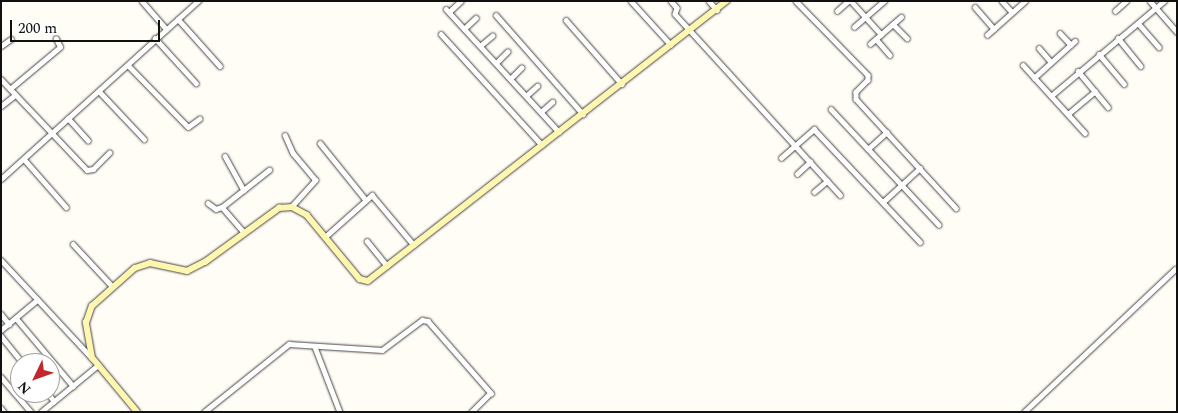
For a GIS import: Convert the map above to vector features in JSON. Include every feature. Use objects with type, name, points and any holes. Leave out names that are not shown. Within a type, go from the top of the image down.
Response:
[{"type":"street","points":[[142,1],[166,29]]},
{"type":"street","points":[[1,179],[198,1]]},
{"type":"street","points":[[461,1],[447,11],[560,132]]},
{"type":"street","points":[[631,1],[671,45]]},
{"type":"street","points":[[671,1],[677,8],[675,14],[840,195]]},
{"type":"street","points":[[709,1],[717,10]]},
{"type":"street","points":[[92,358],[87,328],[89,313],[112,286],[135,268],[150,263],[187,271],[205,262],[279,208],[292,207],[307,215],[364,281],[387,266],[727,1]]},
{"type":"street","points":[[796,1],[868,75],[868,80],[855,96],[956,208]]},
{"type":"street","points":[[837,10],[850,1],[881,34]]},
{"type":"street","points":[[854,27],[884,1]]},
{"type":"street","points":[[1002,1],[1012,12]]},
{"type":"street","points":[[987,35],[1025,1]]},
{"type":"street","points":[[1116,1],[1121,6]]},
{"type":"street","points":[[1115,11],[1126,1]]},
{"type":"street","points":[[1150,1],[1177,32]]},
{"type":"street","points":[[1051,96],[1078,71],[1164,1]]},
{"type":"street","points":[[975,7],[994,28]]},
{"type":"street","points":[[496,15],[583,114]]},
{"type":"street","points":[[464,29],[476,18]]},
{"type":"street","points":[[870,44],[901,18]]},
{"type":"street","points":[[178,19],[220,66]]},
{"type":"street","points":[[566,20],[622,84]]},
{"type":"street","points":[[1138,23],[1159,47]]},
{"type":"street","points":[[893,24],[906,38]]},
{"type":"street","points":[[1034,78],[1073,43],[1060,33]]},
{"type":"street","points":[[441,34],[542,146]]},
{"type":"street","points":[[480,46],[492,36]]},
{"type":"street","points":[[155,38],[196,83]]},
{"type":"street","points":[[1118,38],[1141,66]]},
{"type":"street","points":[[1,46],[11,39]]},
{"type":"street","points":[[10,89],[60,46],[56,39]]},
{"type":"street","points":[[876,39],[890,55]]},
{"type":"street","points":[[1039,48],[1051,62]]},
{"type":"street","points":[[496,63],[507,52]]},
{"type":"street","points":[[1099,54],[1124,84]]},
{"type":"street","points":[[128,65],[188,127],[199,119]]},
{"type":"street","points":[[1022,65],[1085,133]]},
{"type":"street","points":[[510,79],[521,68]]},
{"type":"street","points":[[1078,71],[1108,107]]},
{"type":"street","points":[[1,79],[50,134],[88,170],[109,153]]},
{"type":"street","points":[[526,96],[537,86]]},
{"type":"street","points":[[99,91],[144,139]]},
{"type":"street","points":[[1068,114],[1095,91]]},
{"type":"street","points":[[1,106],[15,95]]},
{"type":"street","points":[[541,112],[552,102]]},
{"type":"street","points":[[831,109],[939,225]]},
{"type":"street","points":[[68,118],[88,140]]},
{"type":"street","points":[[781,158],[814,129],[920,242]]},
{"type":"street","points":[[868,149],[887,132]]},
{"type":"street","points":[[285,135],[293,153],[316,180],[292,207]]},
{"type":"street","points":[[320,143],[366,200]]},
{"type":"street","points":[[225,156],[244,190]]},
{"type":"street","points":[[24,159],[66,207]]},
{"type":"street","points":[[797,174],[810,162]]},
{"type":"street","points":[[883,202],[920,168]]},
{"type":"street","points":[[208,203],[216,208],[222,208],[269,170]]},
{"type":"street","points":[[814,192],[827,180]]},
{"type":"street","points":[[326,237],[372,195],[414,245]]},
{"type":"street","points":[[222,208],[244,232]]},
{"type":"street","points":[[366,241],[387,266]]},
{"type":"street","points":[[73,244],[112,286]]},
{"type":"street","points":[[1,260],[92,358],[137,412]]},
{"type":"street","points":[[1024,412],[1175,269]]},
{"type":"street","points":[[1,330],[37,300]]},
{"type":"street","points":[[1,314],[9,324]]},
{"type":"street","points":[[16,318],[73,386]]},
{"type":"street","points":[[204,412],[289,344],[382,350],[422,320],[428,321],[491,393],[472,412]]},
{"type":"street","points":[[1,336],[15,353]]},
{"type":"street","points":[[316,347],[340,412]]},
{"type":"street","points":[[60,396],[98,365]]},
{"type":"street","points":[[1,377],[31,412]]},
{"type":"street","points":[[41,412],[52,403]]},
{"type":"street","points":[[1,408],[4,412]]}]
